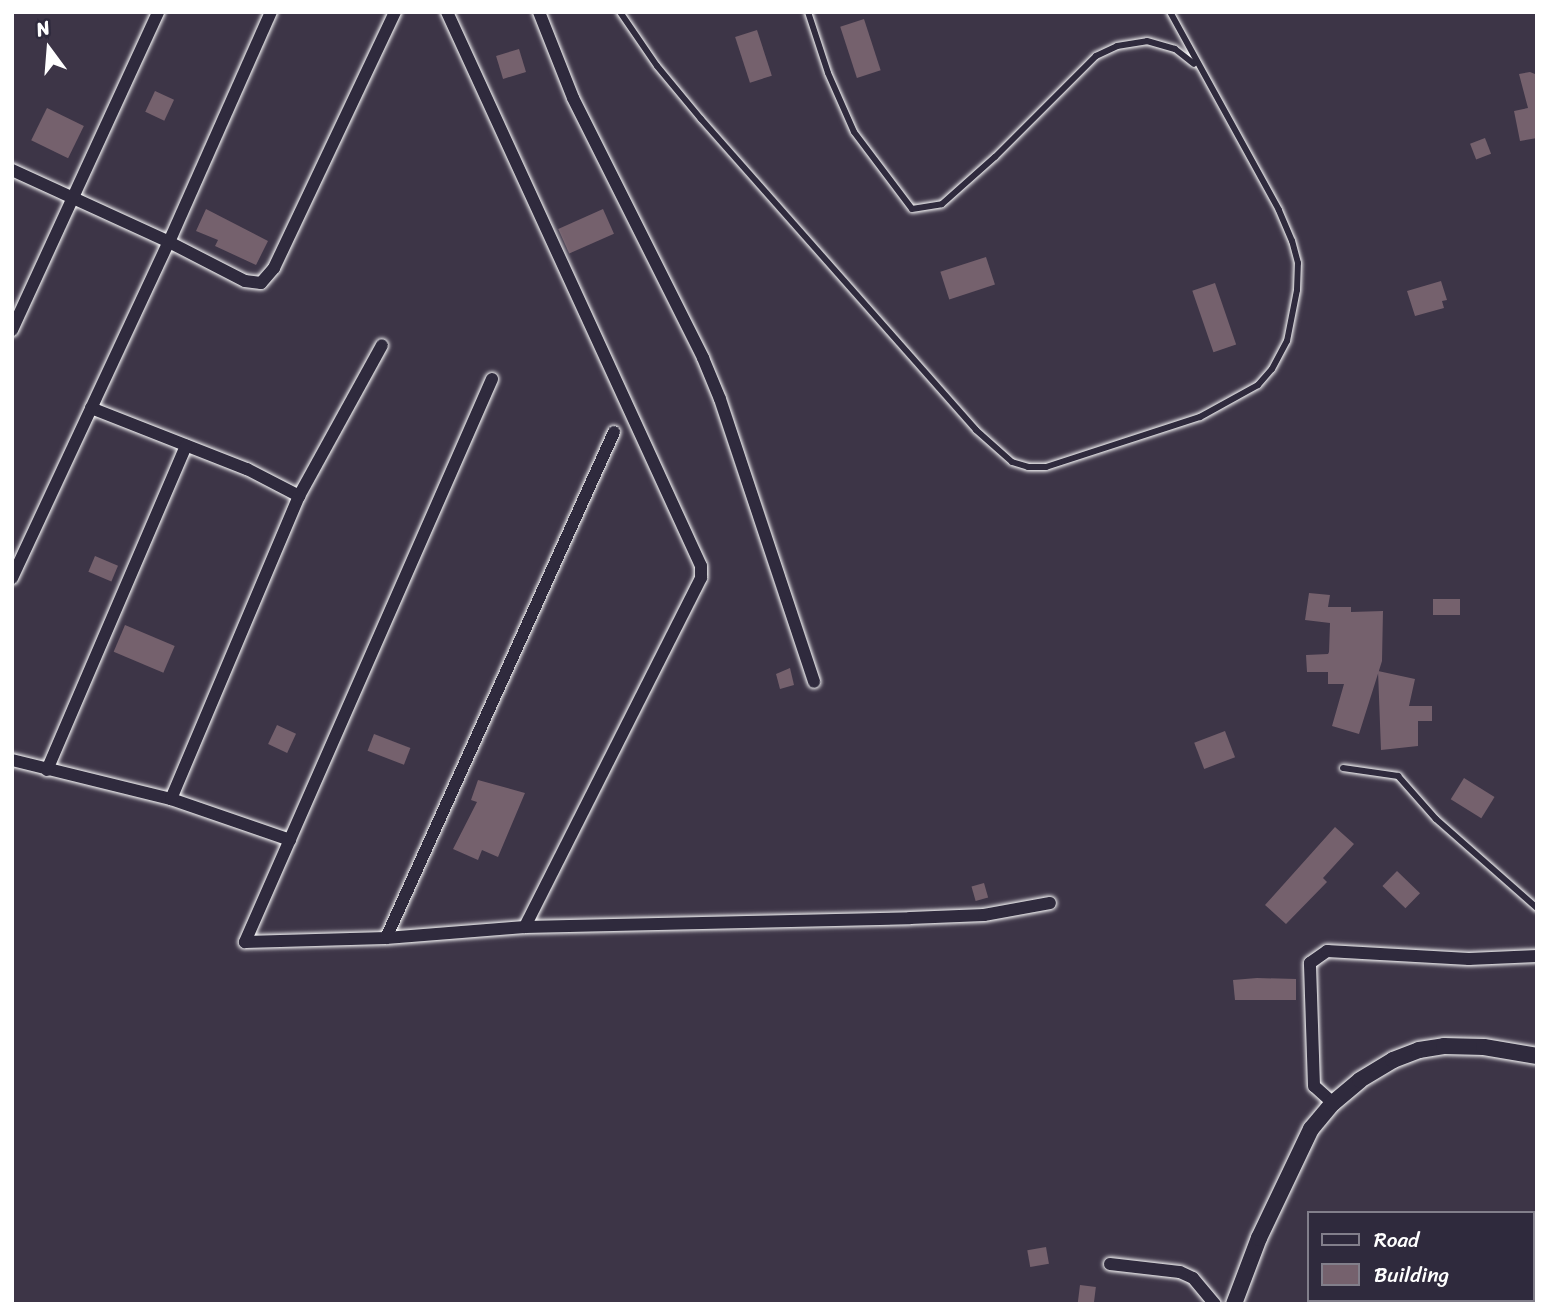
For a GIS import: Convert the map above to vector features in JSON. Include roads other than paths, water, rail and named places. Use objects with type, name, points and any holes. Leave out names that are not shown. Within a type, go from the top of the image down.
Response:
[{"type":"street","points":[[12,330],[158,12]]},
{"type":"street","points":[[12,578],[169,242],[271,12]]},
{"type":"street","points":[[12,170],[169,242],[245,281],[261,283],[274,268],[395,12]]},
{"type":"street","points":[[447,12],[701,566],[701,578],[525,927]]},
{"type":"street","points":[[539,12],[573,98],[703,358],[720,399],[814,682]]},
{"type":"street","points":[[171,799],[299,496],[382,345]]},
{"type":"street","points":[[492,379],[246,942],[386,938],[525,927],[984,915],[1050,903]]},
{"type":"street","points":[[91,408],[247,469],[299,496]]},
{"type":"street","points":[[386,938],[614,432]]},
{"type":"street","points":[[47,770],[186,446]]},
{"type":"street","points":[[12,760],[171,799],[290,840]]},
{"type":"street","points":[[1333,1103],[1314,1086],[1310,963],[1327,951],[1469,959],[1537,956]]},
{"type":"street","points":[[1234,1304],[1294,1159],[1311,1129],[1333,1103],[1360,1080],[1393,1060],[1419,1050],[1444,1046],[1484,1048],[1537,1056]]},
{"type":"street","points":[[1110,1264],[1180,1272],[1194,1278],[1215,1304]]},
{"type":"lane","points":[[620,12],[657,66],[701,119],[975,430],[999,453],[1028,467],[1046,467],[1072,460],[1200,417],[1258,385],[1281,356],[1292,320],[1298,263],[1279,210],[1197,67],[1170,12]]},
{"type":"lane","points":[[808,12],[828,73],[854,132],[912,209],[942,204],[995,157],[1096,56],[1107,50],[1131,43],[1162,44],[1175,49],[1197,67]]},
{"type":"lane","points":[[1343,768],[1398,776],[1436,819],[1537,908]]}]
